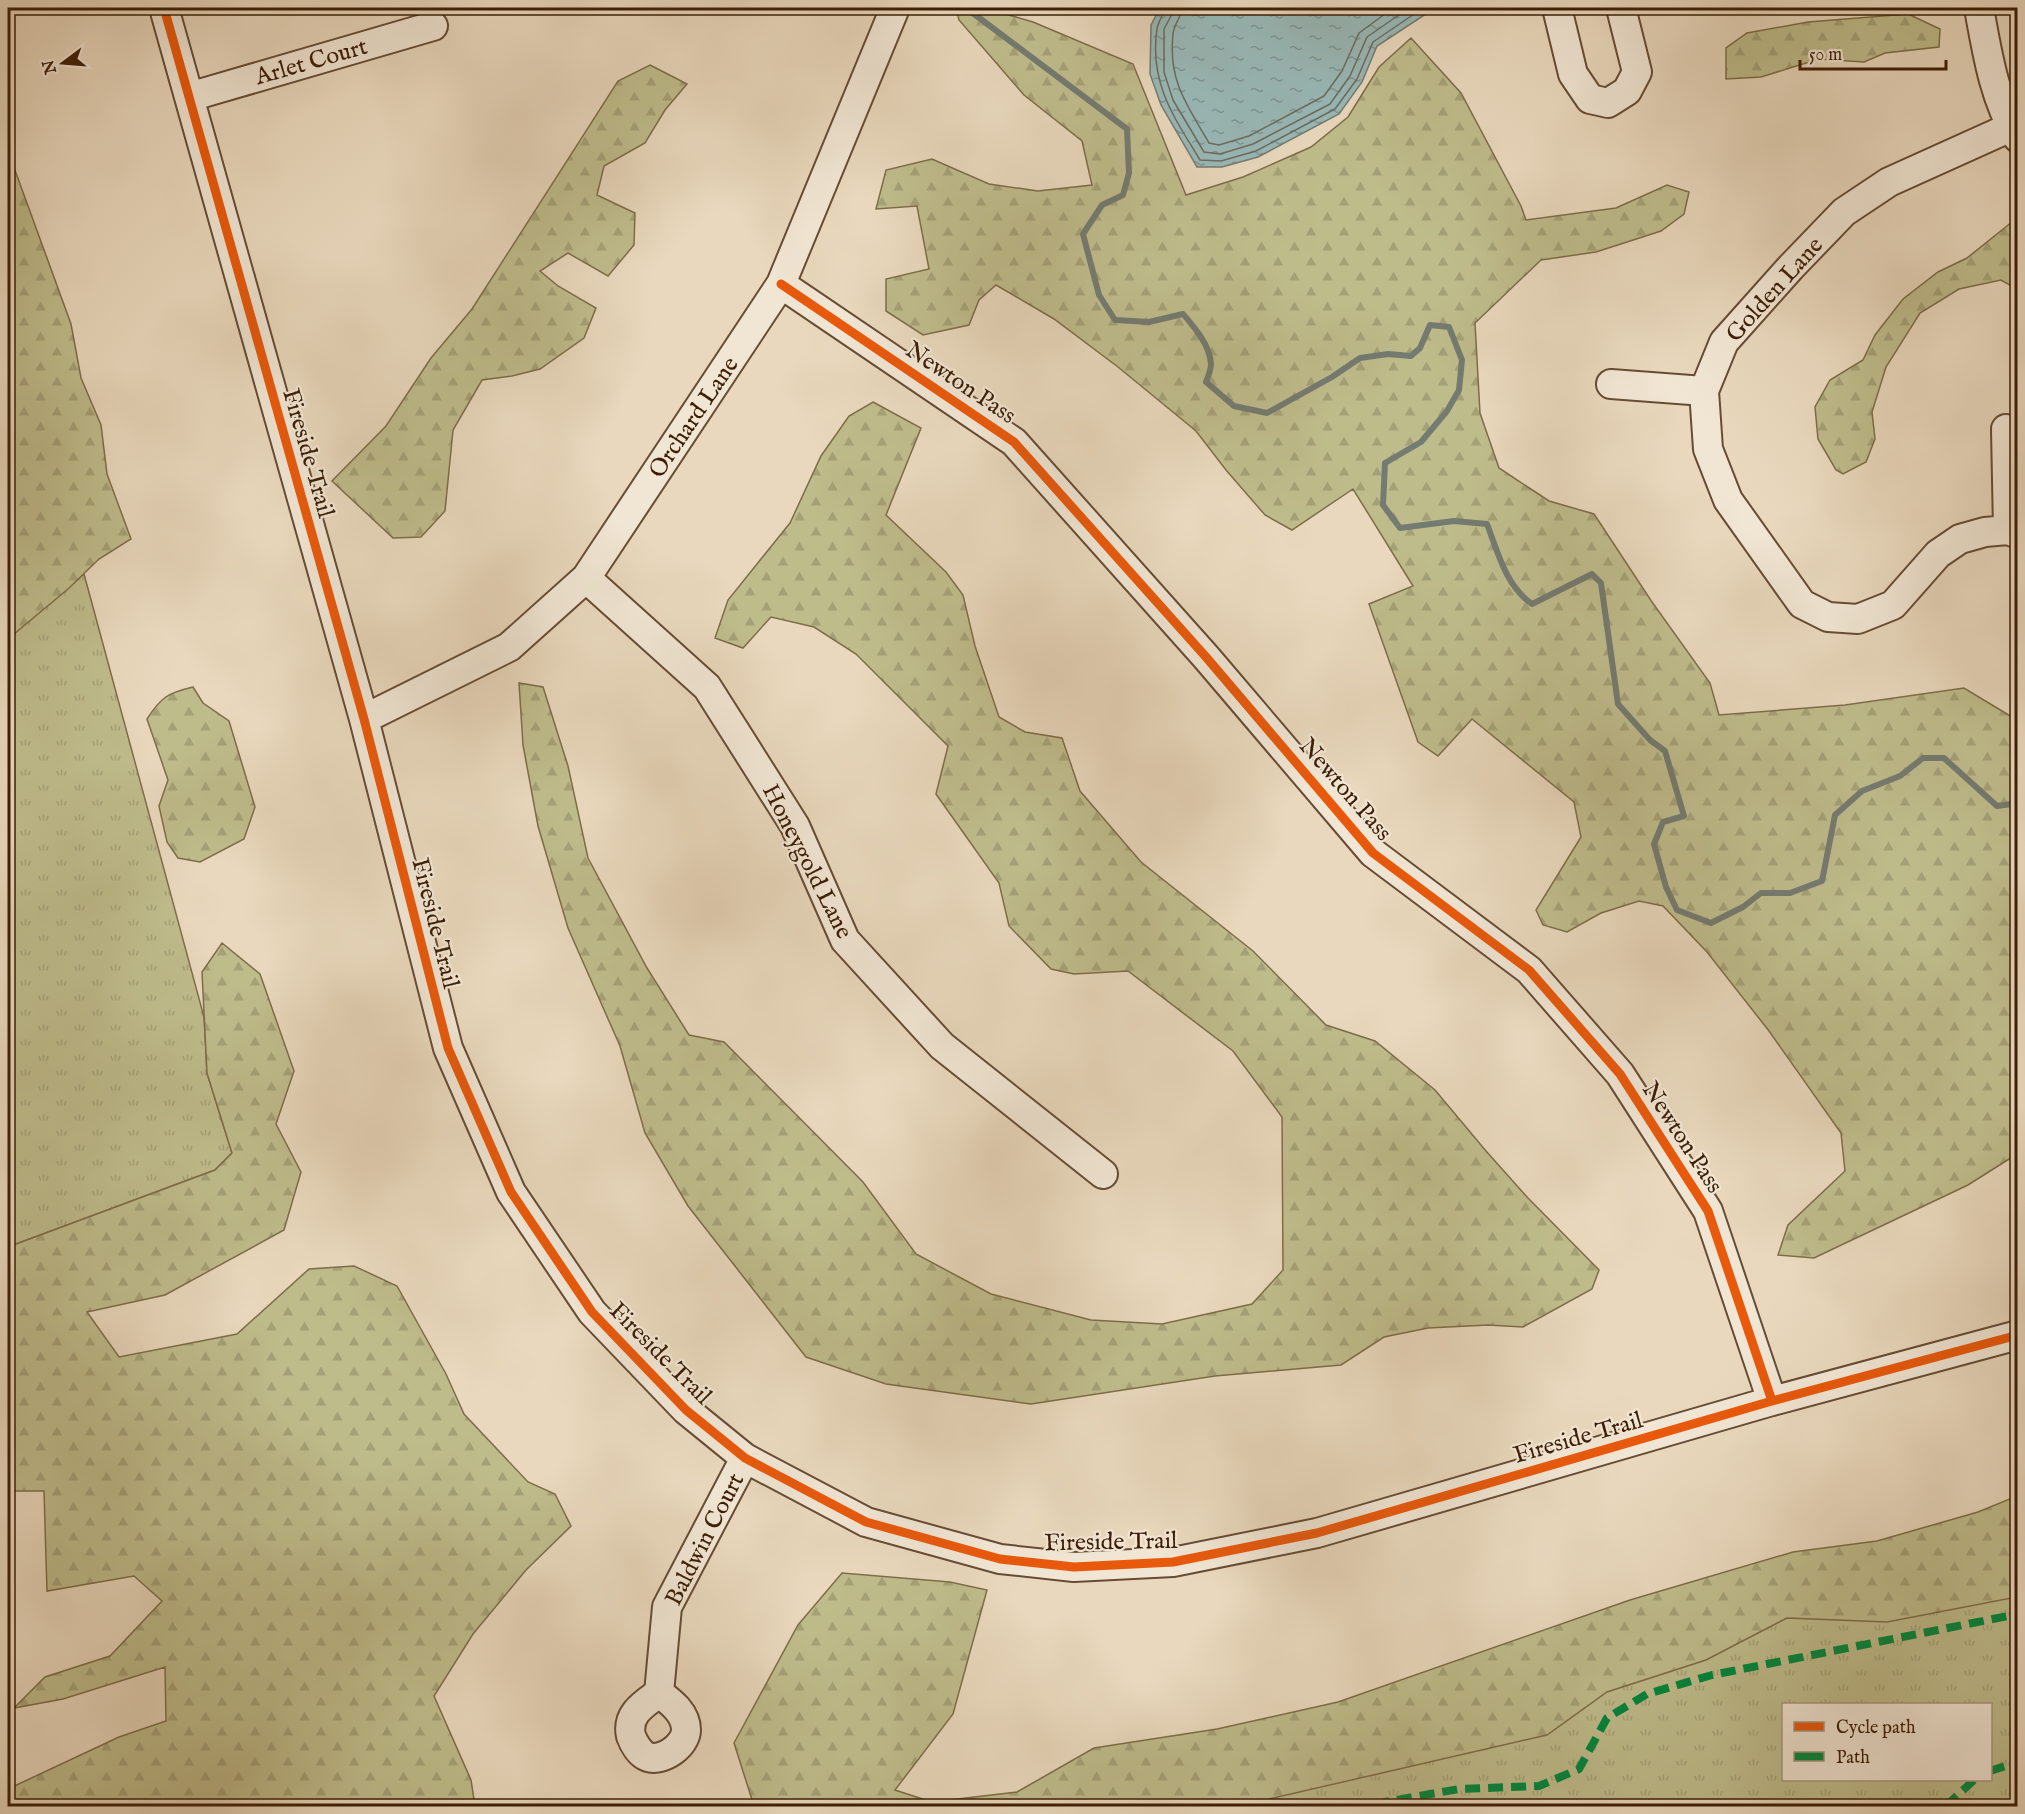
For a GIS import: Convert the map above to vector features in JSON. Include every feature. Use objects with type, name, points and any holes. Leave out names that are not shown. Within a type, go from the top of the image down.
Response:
[{"type":"street","name":"Fireside Trail","points":[[164,8],[364,719],[448,1048],[511,1192],[592,1312],[686,1410],[745,1458],[866,1522],[1000,1559],[1074,1567],[1173,1562],[1317,1533],[1772,1401],[2018,1335]]},
{"type":"street","name":"Orchard Lane","points":[[364,719],[509,647],[586,578],[781,284],[895,8]]},
{"type":"street","points":[[1557,8],[1573,74],[1590,99],[1608,103],[1627,91],[1637,72],[1621,8]]},
{"type":"street","points":[[1978,8],[1992,76],[2014,132]]},
{"type":"street","name":"Arlet Court","points":[[189,97],[433,26]]},
{"type":"street","name":"Golden Lane","points":[[2013,532],[1985,532],[1960,539],[1938,554],[1893,605],[1858,619],[1828,617],[1802,604],[1728,500],[1708,449],[1704,391],[1724,342],[1844,212],[1889,182],[2014,132]]},
{"type":"street","name":"Newton Pass","points":[[781,284],[1014,442],[1206,657],[1373,853],[1529,970],[1620,1074],[1708,1211],[1772,1401]]},
{"type":"street","points":[[1611,384],[1704,391]]},
{"type":"street","points":[[2006,429],[2013,532]]},
{"type":"street","name":"Honeygold Lane","points":[[586,578],[707,687],[795,826],[845,940],[942,1046],[1103,1174]]},
{"type":"street","name":"Baldwin Court","points":[[659,1693],[667,1608],[745,1458]]},
{"type":"green space","points":[[956,8],[985,8],[1033,22],[1133,64],[1186,195],[1243,177],[1311,147],[1348,117],[1379,67],[1411,38],[1461,93],[1521,206],[1526,220],[1616,208],[1667,185],[1689,192],[1684,214],[1661,231],[1596,252],[1541,260],[1475,323],[1480,413],[1499,468],[1549,501],[1594,514],[1652,602],[1710,683],[1719,715],[1845,705],[1964,688],[2017,720],[2017,1154],[1968,1185],[1814,1258],[1778,1255],[1788,1225],[1845,1171],[1841,1133],[1769,1031],[1707,952],[1663,906],[1639,901],[1601,913],[1567,932],[1543,925],[1536,910],[1581,837],[1574,802],[1472,719],[1438,756],[1418,742],[1369,604],[1413,586],[1353,489],[1292,530],[1265,515],[1196,431],[1118,367],[1054,319],[996,285],[979,300],[969,325],[923,335],[886,311],[886,279],[929,269],[917,206],[876,209],[886,170],[932,159],[989,184],[1038,191],[1092,185],[1082,141],[1024,95],[959,20]]},
{"type":"green space","points":[[1908,14],[1940,29],[1939,47],[1885,53],[1864,62],[1819,59],[1761,77],[1726,79],[1726,48],[1747,33],[1808,22]]},
{"type":"green space","points":[[650,65],[687,84],[665,110],[645,143],[604,166],[597,195],[635,213],[634,245],[608,276],[568,253],[540,271],[558,286],[596,308],[584,338],[540,369],[482,380],[453,430],[445,511],[421,537],[393,538],[332,481],[386,426],[431,358],[472,309],[618,81]]},
{"type":"green space","points":[[8,155],[71,324],[81,378],[101,425],[107,474],[131,539],[99,559],[68,589],[8,639]]},
{"type":"green space","points":[[2017,218],[2017,289],[2001,280],[1959,289],[1920,313],[1886,367],[1872,412],[1875,439],[1866,462],[1843,474],[1836,470],[1818,439],[1815,407],[1830,380],[1863,360],[1875,335],[1903,299],[1938,272],[1967,258]]},
{"type":"green space","points":[[873,402],[921,428],[886,515],[946,572],[963,595],[975,646],[999,717],[1025,732],[1062,738],[1080,791],[1141,862],[1253,951],[1326,1025],[1375,1041],[1435,1090],[1528,1198],[1599,1270],[1592,1289],[1523,1327],[1488,1325],[1428,1328],[1384,1337],[1341,1365],[1215,1376],[1031,1404],[886,1384],[806,1357],[688,1206],[645,1133],[620,1046],[568,928],[538,826],[523,745],[519,683],[543,687],[568,766],[588,858],[647,968],[689,1035],[724,1042],[863,1182],[916,1254],[991,1294],[1091,1320],[1162,1324],[1252,1304],[1283,1270],[1282,1117],[1233,1051],[1128,971],[1074,974],[1051,969],[1009,926],[999,883],[936,794],[948,746],[856,654],[814,627],[771,617],[743,648],[715,638],[728,600],[790,523],[821,456],[849,416]]},
{"type":"green space","points":[[84,574],[204,1017],[207,1073],[232,1153],[215,1170],[8,1247],[8,639]]},
{"type":"green space","points":[[193,687],[203,703],[229,721],[255,807],[244,839],[200,862],[178,858],[167,842],[159,806],[168,780],[147,719],[166,697],[177,691]]},
{"type":"green space","points":[[222,943],[260,974],[294,1071],[276,1124],[301,1172],[284,1230],[165,1295],[87,1312],[119,1357],[237,1334],[309,1269],[354,1266],[397,1286],[446,1374],[464,1414],[528,1482],[555,1494],[571,1526],[526,1570],[473,1634],[434,1696],[471,1780],[475,1806],[8,1806],[8,1789],[119,1737],[166,1721],[165,1667],[63,1699],[14,1708],[45,1677],[110,1656],[162,1601],[134,1576],[47,1591],[44,1491],[8,1491],[8,1247],[215,1170],[232,1153],[207,1073],[202,972]]},
{"type":"green space","points":[[2017,1496],[2017,1597],[1887,1622],[1787,1618],[1706,1660],[1607,1692],[1547,1735],[1256,1802],[1225,1806],[754,1806],[734,1743],[798,1625],[842,1573],[950,1582],[987,1590],[953,1714],[895,1790],[932,1802],[1017,1792],[1094,1748],[1217,1729],[1338,1702],[1630,1600],[1793,1552],[1877,1541],[1978,1512]]},
{"type":"green space","points":[[2017,1542],[2017,1806],[1066,1806],[1310,1733]]},
{"type":"water","points":[[1160,8],[1435,8],[1377,46],[1362,82],[1339,114],[1258,157],[1222,167],[1197,167],[1161,105],[1150,74],[1151,25]]},
{"type":"waterway","points":[[966,8],[1127,129],[1129,173],[1123,195],[1102,205],[1083,234],[1099,295],[1115,320],[1149,322],[1183,314],[1208,350],[1211,366],[1206,382],[1234,406],[1267,413],[1332,377],[1360,358],[1388,354],[1411,356],[1420,348],[1430,325],[1449,327],[1462,360],[1459,390],[1447,411],[1421,442],[1385,463],[1383,505],[1400,528],[1454,521],[1487,524],[1509,578],[1523,597],[1532,604],[1592,574],[1601,583],[1618,704],[1650,740],[1665,751],[1684,816],[1663,822],[1654,844],[1666,887],[1677,910],[1711,923],[1743,907],[1761,893],[1790,893],[1822,881],[1835,815],[1862,791],[1900,776],[1923,758],[1944,758],[1997,806],[2018,803]]},
{"type":"marked path","points":[[1375,1806],[1385,1802],[1459,1789],[1539,1786],[1579,1769],[1607,1718],[1647,1694],[1712,1675],[2018,1614]]},
{"type":"marked path","points":[[1992,1770],[2018,1762]]},
{"type":"marked path","points":[[1946,1806],[1973,1781]]},
{"type":"cycle path","points":[[164,8],[364,719],[448,1048],[511,1192],[592,1312],[686,1410],[745,1458],[866,1522],[1000,1559],[1074,1567],[1173,1562],[1317,1533],[1772,1401],[2018,1335]]},
{"type":"cycle path","points":[[781,284],[1014,442],[1206,657],[1373,853],[1529,970],[1620,1074],[1708,1211],[1772,1401]]}]
